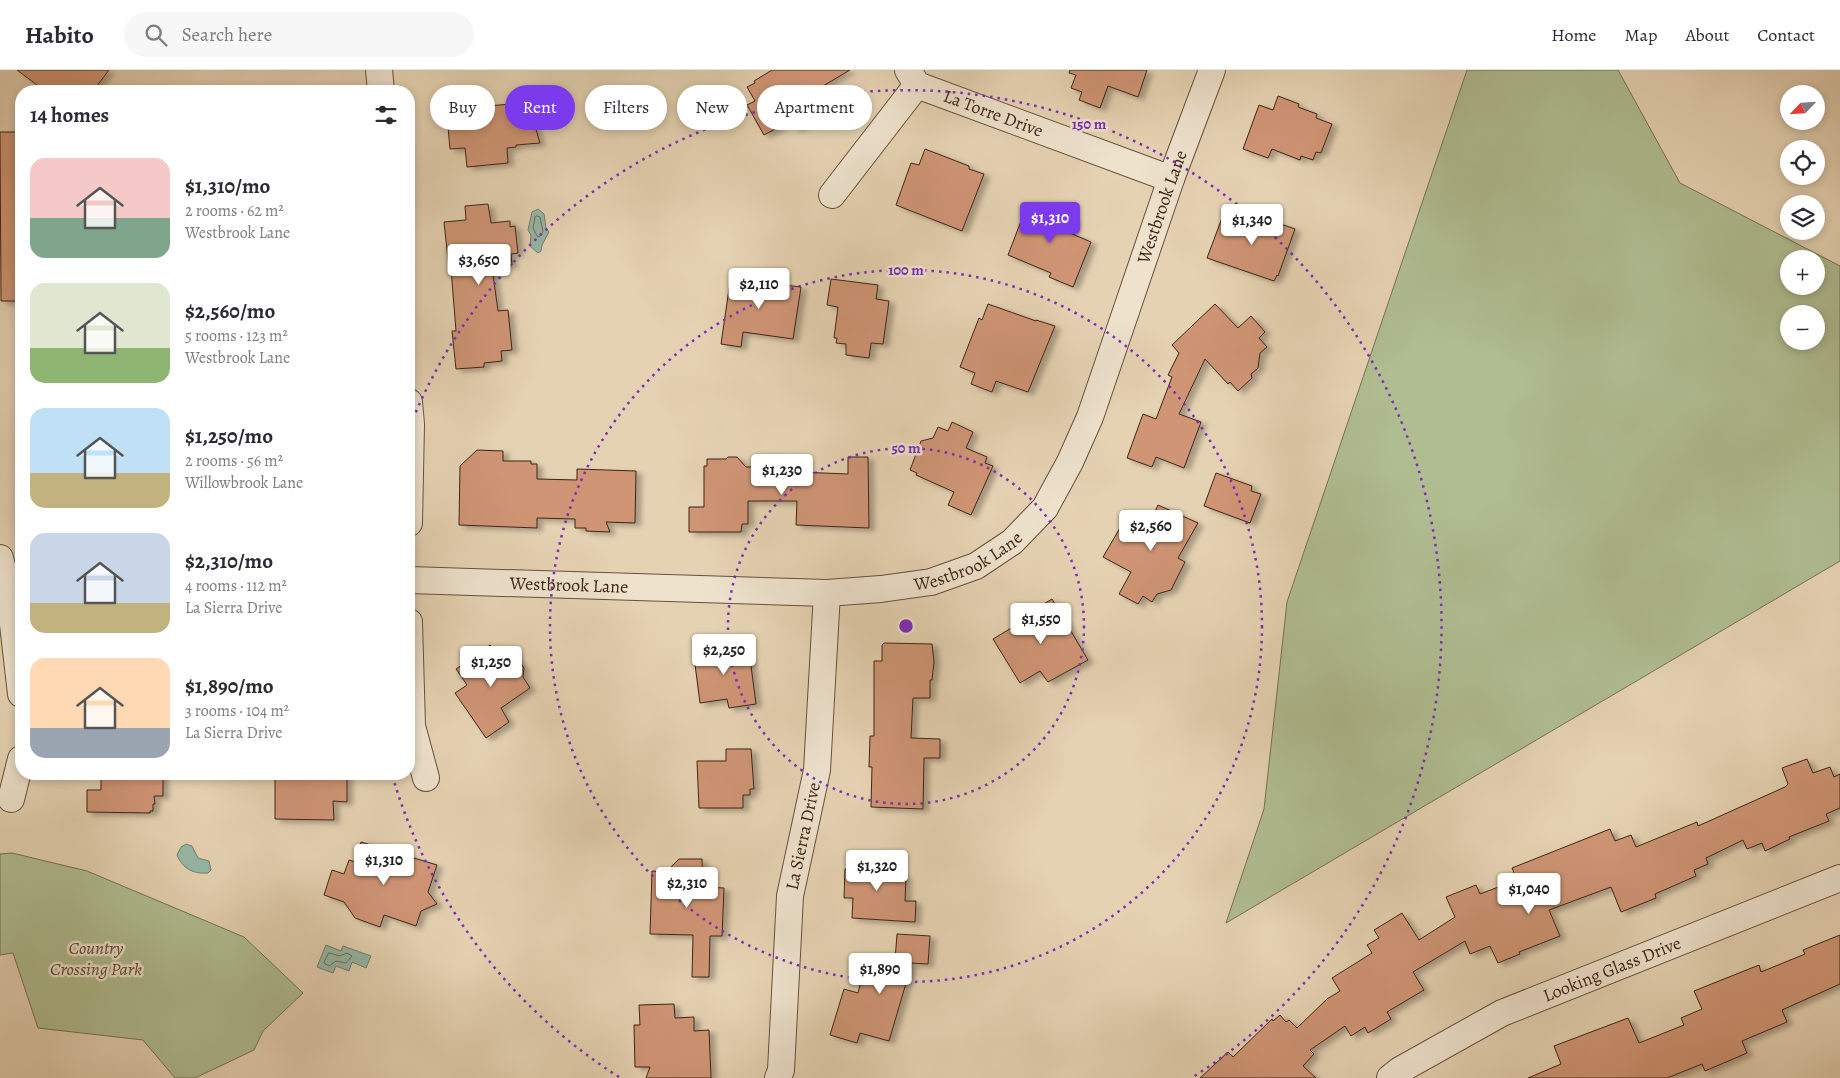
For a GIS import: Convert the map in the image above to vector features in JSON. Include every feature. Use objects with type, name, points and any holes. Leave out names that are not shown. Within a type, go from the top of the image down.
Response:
[{"type":"street","points":[[379,70],[380,85]]},
{"type":"street","name":"Westbrook Lane","points":[[415,580],[827,593],[881,589],[931,582],[976,566],[1012,542],[1045,508],[1070,462],[1090,417],[1171,179],[1212,70]]},
{"type":"street","points":[[832,195],[913,78]]},
{"type":"street","name":"La Torre Drive","points":[[913,78],[1171,179]]},
{"type":"street","points":[[0,558],[15,595]]},
{"type":"street","name":"La Sierra Drive","points":[[778,1078],[781,1070],[790,896],[817,770],[827,593]]},
{"type":"street","points":[[415,737],[426,778]]},
{"type":"street","points":[[11,799],[16,780]]},
{"type":"street","name":"Looking Glass Drive","points":[[1390,1078],[1400,1070],[1502,1013],[1840,878]]},
{"type":"green space","points":[[1467,70],[1618,70],[1680,183],[1780,235],[1780,240],[1790,240],[1809,250],[1780,250],[1780,295],[1825,295],[1825,258],[1840,266],[1840,561],[1226,923],[1264,809],[1287,602]]},
{"type":"green space","name":"Country Crossing Park","points":[[12,853],[87,871],[244,937],[303,993],[263,1031],[254,1050],[195,1078],[175,1078],[143,1040],[38,1028],[13,953],[0,955],[0,854]]},
{"type":"water","points":[[538,209],[544,214],[546,228],[549,232],[541,251],[538,253],[530,246],[531,235],[528,230],[532,212]]},
{"type":"water","points":[[186,844],[192,846],[198,858],[209,861],[211,870],[208,873],[198,873],[189,870],[182,864],[177,855],[181,847]]},
{"type":"water","points":[[326,945],[341,951],[343,946],[371,956],[366,968],[352,962],[349,971],[336,966],[333,973],[317,967]]},
{"type":"building","points":[[17,70],[109,70],[98,85],[37,85]]},
{"type":"building","points":[[772,70],[850,70],[825,85],[757,85],[757,123],[747,105],[755,101],[747,87],[755,83],[754,81]]},
{"type":"building","points":[[1070,70],[1147,70],[1138,97],[1108,86],[1100,108],[1079,100],[1082,92],[1071,88],[1076,75],[1069,73]]},
{"type":"building","points":[[1278,96],[1299,104],[1298,107],[1317,114],[1316,118],[1332,124],[1321,153],[1316,152],[1313,160],[1301,156],[1300,160],[1272,149],[1268,158],[1243,149],[1259,105],[1273,110]]},
{"type":"building","points":[[495,105],[505,105],[505,130],[536,130],[540,143],[516,145],[516,147],[507,148],[508,163],[467,167],[465,148],[450,149],[448,130],[495,130]]},
{"type":"building","points":[[761,130],[773,130],[764,135]]},
{"type":"building","points":[[0,132],[15,132],[15,301],[1,301]]},
{"type":"building","points":[[925,149],[969,166],[969,169],[984,174],[962,231],[896,205],[911,163],[919,165]]},
{"type":"building","points":[[1028,203],[1041,208],[1053,203],[1058,214],[1075,220],[1070,233],[1091,242],[1073,287],[1049,277],[1051,273],[1008,255]]},
{"type":"building","points":[[488,204],[491,223],[510,221],[510,227],[515,226],[518,253],[511,254],[512,265],[492,267],[498,311],[508,310],[512,350],[501,351],[502,361],[484,363],[484,367],[456,369],[452,331],[456,331],[451,269],[449,269],[444,222],[466,220],[465,206]]},
{"type":"building","points":[[1247,212],[1295,229],[1278,276],[1274,281],[1207,258],[1222,218],[1243,225]]},
{"type":"building","points":[[731,275],[759,279],[759,282],[801,287],[793,339],[743,332],[741,347],[721,344]]},
{"type":"building","points":[[831,279],[878,285],[876,299],[889,301],[883,344],[871,343],[869,358],[846,355],[846,344],[836,343],[837,338],[834,338],[838,307],[827,305]]},
{"type":"building","points":[[988,304],[1055,326],[1028,392],[996,381],[992,392],[971,384],[975,373],[960,367],[979,318],[982,320]]},
{"type":"building","points":[[1215,304],[1238,328],[1251,316],[1265,332],[1259,338],[1267,347],[1260,353],[1258,368],[1251,374],[1252,378],[1238,391],[1230,382],[1228,384],[1205,359],[1179,414],[1201,422],[1184,468],[1156,457],[1152,467],[1127,458],[1143,414],[1156,419],[1172,377],[1168,375],[1179,353],[1172,345]]},
{"type":"building","points":[[952,422],[973,432],[966,448],[987,457],[985,463],[993,466],[971,515],[948,505],[954,492],[916,475],[917,473],[910,470],[921,441],[933,438],[938,427],[948,431]]},
{"type":"building","points":[[477,450],[503,451],[503,461],[531,461],[531,464],[537,464],[537,479],[577,480],[577,469],[636,471],[635,523],[606,522],[610,532],[586,531],[586,528],[575,528],[575,519],[537,518],[537,528],[459,525],[460,466]]},
{"type":"building","points":[[728,457],[737,457],[746,467],[757,467],[757,478],[797,478],[798,472],[848,474],[848,457],[868,457],[869,528],[796,525],[797,501],[748,501],[748,524],[742,524],[741,532],[689,532],[689,507],[704,507],[704,466],[707,466],[707,459],[726,459]]},
{"type":"building","points":[[1216,473],[1252,486],[1251,491],[1261,494],[1250,523],[1204,506]]},
{"type":"building","points":[[1158,505],[1198,523],[1178,558],[1185,562],[1171,590],[1157,594],[1152,602],[1143,596],[1138,604],[1119,594],[1131,572],[1103,557],[1130,511],[1150,522]]},
{"type":"building","points":[[1052,599],[1088,660],[1048,682],[1040,671],[1020,683],[993,639],[1028,618],[1026,615]]},
{"type":"building","points":[[739,643],[742,659],[750,658],[756,704],[729,708],[727,699],[700,703],[693,649]]},
{"type":"building","points":[[884,643],[932,644],[934,662],[932,680],[930,680],[930,698],[913,698],[911,738],[940,739],[940,758],[924,758],[923,809],[871,807],[872,767],[869,767],[870,736],[874,736],[874,661],[882,661],[882,645]]},
{"type":"building","points":[[490,645],[499,658],[506,653],[510,658],[515,655],[524,668],[523,677],[530,688],[501,708],[509,722],[486,738],[455,693],[467,685],[456,669]]},
{"type":"building","points":[[726,749],[751,749],[754,789],[750,789],[750,795],[743,795],[743,808],[699,808],[697,761],[726,761]]},
{"type":"building","points":[[1807,759],[1813,773],[1830,767],[1834,777],[1840,774],[1840,808],[1826,814],[1829,821],[1789,837],[1790,839],[1765,851],[1762,843],[1747,849],[1743,840],[1706,858],[1708,864],[1694,870],[1696,876],[1655,894],[1656,898],[1621,912],[1611,887],[1549,910],[1560,936],[1519,952],[1520,954],[1498,963],[1490,946],[1470,954],[1465,941],[1413,972],[1424,990],[1387,1012],[1391,1019],[1368,1033],[1365,1027],[1351,1036],[1345,1026],[1310,1050],[1314,1054],[1303,1066],[1316,1078],[1200,1078],[1228,1052],[1233,1057],[1272,1019],[1273,1021],[1280,1015],[1286,1022],[1289,1020],[1297,1028],[1327,999],[1340,991],[1332,978],[1372,953],[1367,945],[1379,938],[1374,930],[1402,913],[1419,940],[1455,917],[1446,897],[1476,885],[1480,894],[1517,880],[1512,868],[1610,829],[1615,841],[1631,835],[1636,847],[1697,822],[1698,826],[1785,787],[1788,784],[1782,768]]},
{"type":"building","points":[[101,780],[163,780],[163,796],[154,796],[155,804],[153,804],[153,811],[150,811],[150,813],[87,812],[87,790],[101,790]]},
{"type":"building","points":[[275,780],[347,780],[347,802],[333,801],[334,820],[275,819]]},
{"type":"building","points":[[361,842],[437,865],[428,892],[437,904],[421,911],[416,926],[384,915],[380,927],[355,918],[344,902],[324,895],[332,870],[344,874],[349,860],[355,862]]},
{"type":"building","points":[[848,858],[873,859],[872,865],[890,866],[890,873],[906,876],[905,901],[916,901],[915,922],[852,918],[853,898],[844,898],[845,869],[847,869]]},
{"type":"building","points":[[679,859],[702,859],[703,887],[724,888],[722,936],[710,936],[709,977],[692,977],[693,935],[650,934],[652,871],[666,872]]},
{"type":"building","points":[[897,934],[930,936],[928,964],[912,963],[889,1041],[860,1033],[857,1043],[830,1035],[844,989],[858,993],[861,981],[876,985],[876,972],[894,973]]},
{"type":"building","points":[[1840,935],[1840,984],[1782,1010],[1787,1022],[1742,1041],[1747,1053],[1705,1071],[1702,1064],[1667,1078],[1528,1078],[1561,1064],[1554,1046],[1628,1018],[1639,1043],[1684,1025],[1681,1018],[1702,1009],[1694,991],[1759,965],[1761,972],[1805,954],[1803,950]]},
{"type":"building","points":[[674,1004],[675,1018],[694,1017],[694,1031],[709,1030],[711,1078],[646,1078],[650,1067],[635,1067],[634,1025],[640,1025],[639,1005]]}]
